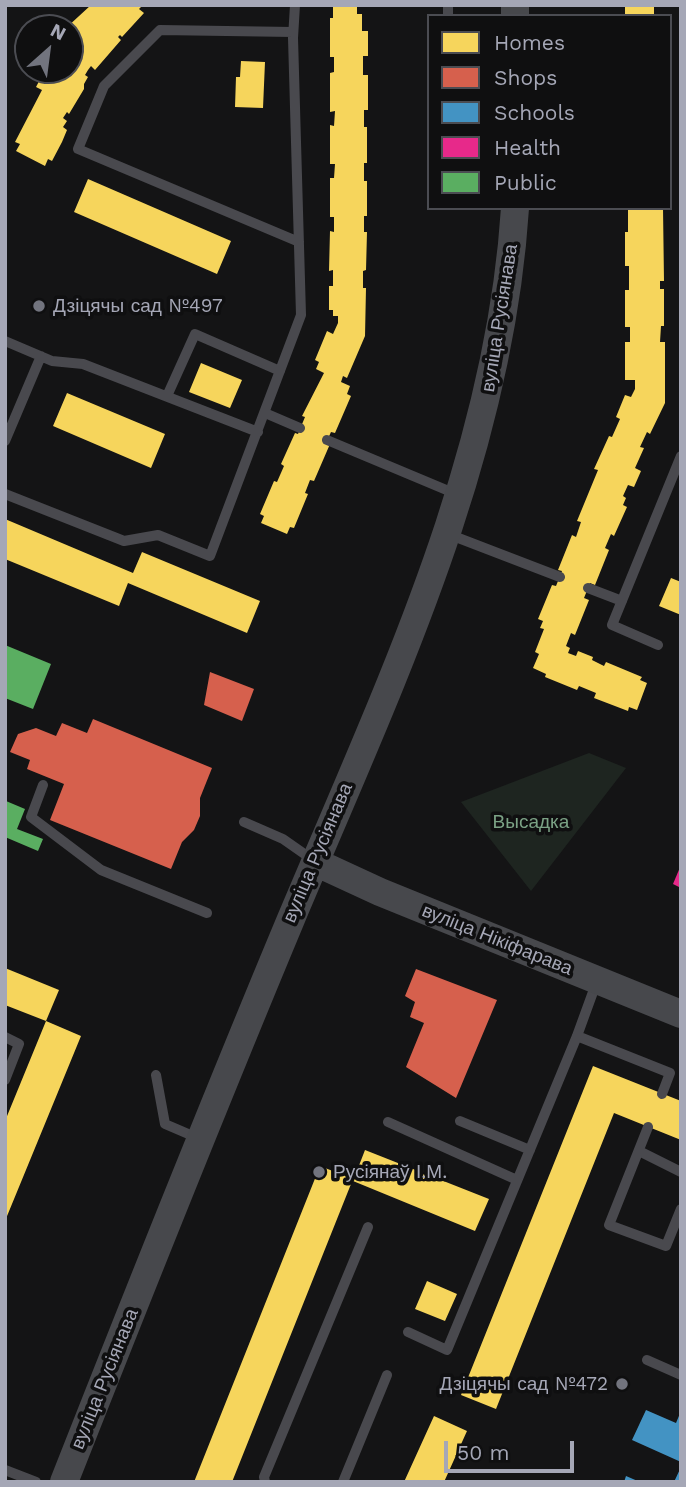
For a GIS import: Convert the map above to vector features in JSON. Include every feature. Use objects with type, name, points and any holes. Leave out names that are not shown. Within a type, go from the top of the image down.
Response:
[{"type":"main road","name":"вуліца Русіянава","points":[[64,1482],[200,1139],[413,623],[459,495],[481,421],[500,338],[515,210]]},
{"type":"main road","name":"вуліца Нікіфарава","points":[[315,862],[391,897],[681,1014]]},
{"type":"lane","points":[[5,494],[124,541],[158,535],[210,556],[301,315],[293,32],[295,5]]},
{"type":"lane","points":[[293,32],[160,30],[104,86],[78,149],[299,242]]},
{"type":"lane","points":[[167,396],[195,334],[281,371]]},
{"type":"lane","points":[[5,341],[52,360],[83,364],[258,432]]},
{"type":"lane","points":[[5,441],[41,356]]},
{"type":"lane","points":[[265,413],[300,428]]},
{"type":"lane","points":[[327,439],[459,495]]},
{"type":"lane","points":[[658,645],[612,625],[681,456]]},
{"type":"lane","points":[[445,533],[560,577]]},
{"type":"lane","points":[[589,588],[622,601]]},
{"type":"lane","points":[[43,785],[30,817],[101,870],[207,913]]},
{"type":"lane","points":[[244,822],[283,839],[315,862]]},
{"type":"lane","points":[[408,1332],[447,1350],[577,1036],[597,981]]},
{"type":"lane","points":[[577,1036],[670,1073],[662,1094]]},
{"type":"lane","points":[[5,1037],[19,1044],[5,1080]]},
{"type":"lane","points":[[156,1075],[165,1124],[200,1139]]},
{"type":"lane","points":[[460,1121],[530,1150]]},
{"type":"lane","points":[[388,1122],[517,1180]]},
{"type":"lane","points":[[648,1128],[609,1225],[666,1246],[681,1209]]},
{"type":"lane","points":[[639,1151],[681,1172]]},
{"type":"lane","points":[[265,1482],[264,1477],[368,1227]]},
{"type":"lane","points":[[647,1360],[681,1375]]},
{"type":"lane","points":[[343,1482],[387,1376]]},
{"type":"lane","points":[[5,1470],[36,1482]]},
{"type":"green space","name":"Высадка","points":[[589,753],[626,768],[531,891],[461,802]]},
{"type":"building: Homes","points":[[91,5],[143,5],[139,9],[144,13],[122,37],[118,37],[121,40],[95,70],[91,66],[85,75],[88,77],[84,84],[84,14],[81,14]]},
{"type":"building: Homes","points":[[333,5],[357,5],[357,14],[362,14],[362,31],[368,31],[368,56],[363,56],[363,75],[368,75],[368,110],[364,110],[364,127],[367,127],[367,163],[364,163],[364,181],[367,181],[367,216],[364,216],[364,232],[367,232],[366,270],[363,271],[363,288],[366,288],[365,336],[347,378],[343,376],[341,382],[350,386],[347,394],[351,396],[335,433],[331,432],[326,443],[330,444],[314,481],[310,480],[305,493],[308,494],[294,528],[290,527],[287,534],[261,523],[264,516],[260,514],[274,481],[277,482],[284,466],[281,464],[295,433],[298,434],[305,417],[302,416],[324,373],[316,369],[319,362],[315,360],[327,331],[333,334],[338,323],[338,316],[333,316],[333,310],[329,310],[329,286],[333,286],[333,270],[329,271],[330,231],[334,232],[334,217],[330,217],[330,178],[334,178],[335,164],[330,164],[330,125],[334,126],[335,111],[330,112],[330,73],[334,72],[334,57],[330,57],[330,18],[333,18]]},
{"type":"building: Homes","points":[[625,5],[654,5],[654,14],[625,14]]},
{"type":"building: Homes","points":[[241,61],[265,62],[263,108],[235,107],[236,77],[240,77]]},
{"type":"building: Homes","points":[[38,84],[84,84],[84,89],[69,114],[67,112],[63,118],[67,121],[63,127],[67,130],[62,142],[52,161],[48,159],[45,166],[16,151],[20,144],[15,142],[42,90],[36,87]]},
{"type":"building: Homes","points":[[88,179],[231,241],[217,274],[74,212]]},
{"type":"building: Homes","points":[[628,210],[663,210],[664,281],[660,281],[660,289],[664,289],[664,326],[661,326],[660,342],[665,342],[665,403],[650,434],[647,432],[640,447],[644,448],[635,468],[641,471],[634,487],[628,485],[623,496],[626,498],[623,505],[627,507],[614,536],[611,534],[605,548],[609,550],[595,585],[590,583],[584,598],[589,600],[575,635],[571,633],[566,646],[570,648],[568,653],[576,656],[578,651],[593,657],[592,660],[604,666],[606,662],[642,677],[640,680],[647,683],[637,710],[629,707],[628,711],[594,698],[596,693],[579,686],[577,690],[545,677],[546,674],[533,668],[539,654],[535,652],[544,629],[540,628],[543,621],[538,619],[552,585],[556,586],[562,571],[558,570],[572,535],[576,537],[581,522],[577,521],[598,470],[594,469],[620,419],[616,417],[625,395],[631,397],[635,389],[635,380],[625,380],[625,342],[630,342],[630,327],[625,327],[625,290],[629,290],[629,266],[625,266],[625,232],[628,232]]},
{"type":"building: Homes","points":[[201,363],[242,380],[230,408],[189,392]]},
{"type":"building: Homes","points":[[67,393],[165,434],[151,468],[53,426]]},
{"type":"building: Homes","points":[[5,519],[133,573],[142,552],[260,601],[247,633],[128,583],[119,606],[5,559]]},
{"type":"building: Homes","points":[[671,578],[681,582],[681,615],[659,606]]},
{"type":"building: Homes","points":[[5,968],[59,990],[46,1021],[5,1005]]},
{"type":"building: Homes","points":[[46,1021],[81,1036],[5,1221],[5,1121]]},
{"type":"building: Homes","points":[[593,1066],[681,1101],[681,1140],[614,1113],[496,1409],[461,1395]]},
{"type":"building: Homes","points":[[365,1150],[489,1199],[475,1231],[353,1181]]},
{"type":"building: Homes","points":[[320,1166],[353,1179],[232,1482],[194,1482]]},
{"type":"building: Homes","points":[[427,1281],[457,1294],[445,1321],[415,1309]]},
{"type":"building: Homes","points":[[434,1416],[467,1431],[444,1482],[404,1482]]},
{"type":"building: Shops","points":[[210,672],[254,689],[242,721],[204,705]]},
{"type":"building: Shops","points":[[93,719],[212,768],[200,798],[200,816],[194,830],[182,842],[171,869],[50,820],[64,784],[27,769],[30,760],[10,752],[18,734],[36,728],[56,736],[62,723],[87,733]]},
{"type":"building: Shops","points":[[416,969],[497,1000],[456,1098],[406,1067],[424,1023],[410,1017],[415,1002],[405,996]]},
{"type":"building: Schools","points":[[646,1410],[676,1423],[681,1411],[681,1462],[632,1440]]},
{"type":"building: Schools","points":[[681,1467],[681,1482],[674,1482]]},
{"type":"building: Schools","points":[[626,1476],[640,1482],[624,1482]]},
{"type":"building: Health","points":[[681,865],[681,888],[673,884]]},
{"type":"building: Public","points":[[5,645],[51,664],[33,709],[5,698]]},
{"type":"building: Public","points":[[6,801],[25,809],[17,829],[43,839],[38,851],[5,837]]},
{"type":"place","name":"Дзіцячы сад №497","points":[[39,306]]},
{"type":"place","name":"Русіянаў І.М.","points":[[319,1172]]},
{"type":"place","name":"Дзіцячы сад №472","points":[[622,1384]]}]
